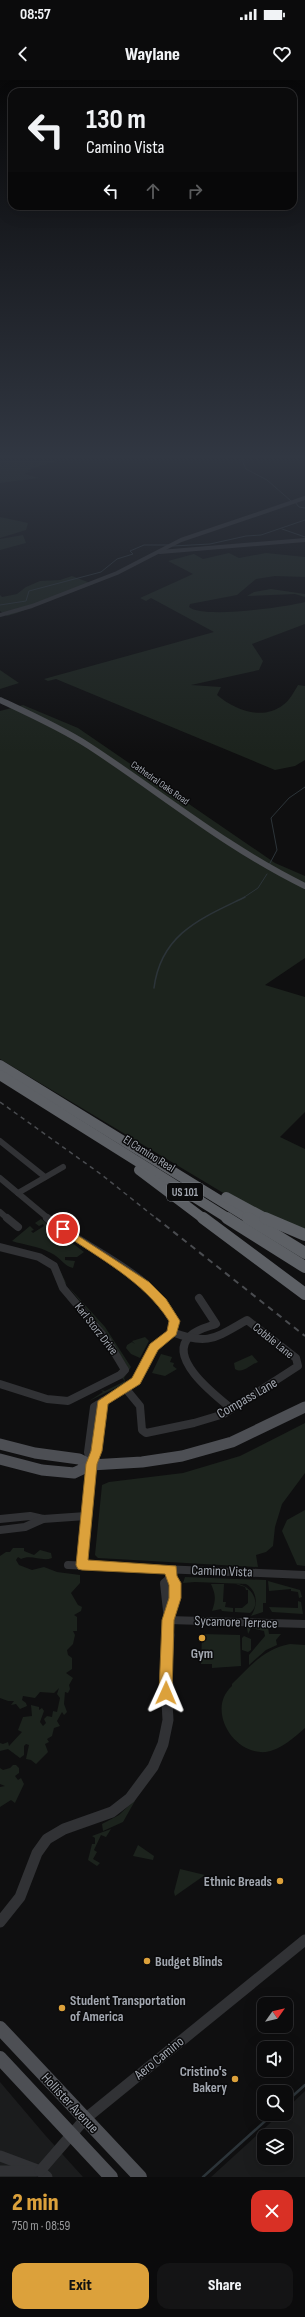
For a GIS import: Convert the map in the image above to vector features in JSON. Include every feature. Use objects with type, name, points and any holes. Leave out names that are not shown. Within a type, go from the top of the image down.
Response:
[{"type":"highway","name":"El Camino Real","points":[[0,1064],[305,1253]]},
{"type":"highway","name":"El Camino Real","points":[[0,1075],[305,1267]]},
{"type":"highway","points":[[64,1116],[70,1124],[117,1154],[305,1294]]},
{"type":"highway","points":[[111,1132],[250,1211],[305,1235]]},
{"type":"main road","name":"Cathedral Oaks Road","points":[[0,700],[78,740],[254,859],[305,886]]},
{"type":"main road","points":[[0,1444],[35,1453],[79,1459],[91,1464],[142,1462],[182,1456],[232,1442],[305,1407]]},
{"type":"main road","points":[[0,1459],[42,1470],[74,1473],[91,1464]]},
{"type":"main road","name":"Hollister Avenue","points":[[0,2028],[140,2177]]},
{"type":"main road","name":"Hollister Avenue","points":[[0,2058],[111,2177]]},
{"type":"street","points":[[0,615],[53,598],[117,573],[148,558]]},
{"type":"street","points":[[0,1141],[45,1177]]},
{"type":"street","points":[[18,1193],[63,1167]]},
{"type":"street","points":[[0,1178],[3,1186],[18,1193],[81,1243],[128,1272],[154,1292],[173,1318],[175,1324],[172,1332],[154,1347],[136,1381],[126,1389],[94,1407],[88,1452],[91,1464],[82,1565]]},
{"type":"street","points":[[0,1212],[18,1227]]},
{"type":"street","name":"Karl Storz Drive","points":[[0,1247],[39,1257],[54,1266],[63,1288],[107,1340],[125,1370],[120,1375],[68,1401],[47,1399],[1,1386]]},
{"type":"street","points":[[199,1298],[220,1323],[199,1331],[187,1339],[182,1354],[186,1364],[232,1409]]},
{"type":"street","name":"Cobble Lane","points":[[187,1339],[204,1342],[247,1320],[296,1358],[298,1364]]},
{"type":"street","points":[[172,1332],[187,1339]]},
{"type":"street","name":"Compass Lane","points":[[126,1389],[141,1408],[141,1427],[144,1432],[162,1431],[194,1424],[221,1415],[296,1368],[298,1364]]},
{"type":"street","points":[[0,1519],[30,1516],[43,1519],[86,1516]]},
{"type":"street","points":[[0,1530],[25,1527],[43,1519]]},
{"type":"street","name":"Camino Vista","points":[[68,1565],[171,1573],[305,1575]]},
{"type":"street","points":[[0,1922],[20,1898],[34,1856],[46,1839],[60,1830],[99,1819],[114,1811],[129,1799],[153,1765],[164,1740],[168,1719],[166,1687],[168,1620],[175,1598],[175,1583],[171,1573]]},
{"type":"street","name":"Sycamore Terrace","points":[[168,1620],[305,1624]]},
{"type":"street","name":"Aero Camino","points":[[43,2174],[71,2133],[85,2119],[305,1940]]},
{"type":"street","points":[[0,2156],[43,2174]]},
{"type":"street","points":[[0,2171],[43,2174]]},
{"type":"shaded area","points":[[180,558],[305,558],[305,577],[275,576],[256,579],[237,595],[190,604],[189,607],[210,612],[227,612],[281,607],[305,602],[305,624],[252,644],[263,661],[259,670],[191,685],[221,687],[217,695],[224,700],[240,709],[258,713],[275,710],[287,701],[298,685],[305,686],[305,760],[295,766],[275,770],[56,679],[48,681],[44,679],[214,632],[151,598],[146,601],[140,598],[193,574],[168,561]]},
{"type":"shaded area","points":[[72,576],[93,584],[7,616],[0,611],[0,595],[2,597],[17,594],[26,587],[40,581],[60,580]]},
{"type":"shaded area","points":[[271,589],[305,594],[305,597],[295,594],[247,596],[254,592]]},
{"type":"shaded area","points":[[0,670],[19,683],[0,689]]},
{"type":"shaded area","points":[[23,705],[78,728],[275,863],[305,876],[305,958],[265,985],[305,997],[305,1112],[280,1137],[305,1149],[305,1232],[250,1209],[0,1059],[0,711]]},
{"type":"shaded area","points":[[41,1219],[60,1234],[58,1236],[62,1235],[70,1241],[68,1244],[71,1242],[84,1252],[77,1257],[65,1257],[65,1260],[75,1261],[73,1268],[54,1255],[37,1247],[12,1241],[30,1226],[34,1230],[31,1231],[33,1233],[44,1226],[43,1224],[39,1226],[35,1223]]},
{"type":"shaded area","points":[[42,1254],[57,1264],[67,1285]]},
{"type":"shaded area","points":[[68,1286],[105,1327],[131,1367],[124,1378],[126,1383],[89,1401],[103,1392],[101,1390],[105,1391],[125,1381],[122,1378],[127,1366],[106,1333]]},
{"type":"shaded area","points":[[145,1337],[149,1341],[140,1358],[131,1354],[126,1348],[127,1345],[132,1342],[135,1344],[132,1341]]},
{"type":"shaded area","points":[[161,1354],[172,1357],[170,1362],[174,1363],[173,1366],[177,1369],[165,1376],[152,1373]]},
{"type":"shaded area","points":[[252,1355],[258,1362],[244,1370],[235,1369],[234,1363]]},
{"type":"shaded area","points":[[305,1423],[305,1473],[282,1504],[275,1527],[273,1546],[266,1552],[256,1555],[258,1567],[98,1558],[95,1555],[102,1485],[109,1482],[183,1473],[240,1456]]},
{"type":"shaded area","points":[[305,1510],[305,1566],[297,1565],[282,1531],[287,1520]]},
{"type":"shaded area","points":[[13,1548],[24,1548],[24,1551],[34,1555],[40,1550],[51,1553],[52,1558],[48,1559],[29,1557],[21,1559],[18,1557],[16,1560],[19,1565],[32,1570],[44,1567],[57,1572],[80,1575],[80,1583],[71,1593],[78,1605],[82,1607],[81,1611],[74,1615],[77,1617],[77,1631],[73,1631],[75,1635],[73,1644],[67,1650],[68,1655],[72,1658],[72,1669],[66,1673],[73,1678],[69,1685],[70,1689],[68,1693],[65,1692],[64,1704],[67,1712],[64,1715],[62,1712],[57,1721],[60,1726],[54,1728],[52,1736],[47,1739],[49,1742],[45,1744],[48,1752],[36,1764],[31,1760],[26,1759],[29,1745],[26,1744],[24,1746],[24,1755],[20,1758],[8,1749],[0,1751],[0,1743],[3,1744],[8,1742],[9,1746],[22,1732],[18,1730],[23,1717],[32,1716],[31,1705],[39,1707],[39,1710],[42,1708],[44,1711],[40,1722],[43,1726],[46,1723],[44,1719],[47,1716],[52,1717],[53,1711],[57,1712],[60,1698],[57,1694],[59,1688],[54,1693],[40,1692],[35,1698],[23,1696],[22,1700],[27,1706],[20,1709],[16,1704],[11,1705],[14,1701],[8,1701],[0,1698],[0,1556],[6,1552],[10,1552]]},
{"type":"shaded area","points":[[185,1577],[266,1580],[266,1603],[263,1603],[263,1612],[251,1616],[255,1608],[256,1599],[253,1591],[246,1584],[183,1583]]},
{"type":"shaded area","points":[[268,1581],[300,1590],[302,1597],[299,1598],[298,1592],[291,1591],[291,1589],[269,1591]]},
{"type":"shaded area","points":[[211,1584],[224,1584],[223,1602],[226,1602],[225,1607],[233,1608],[233,1612],[222,1611],[221,1609],[212,1611],[215,1598]]},
{"type":"shaded area","points":[[236,1584],[246,1587],[255,1599],[254,1609],[250,1613],[235,1612],[235,1608],[242,1608],[248,1603],[248,1590],[246,1590],[245,1587]]},
{"type":"shaded area","points":[[298,1601],[301,1602],[303,1614],[272,1612],[269,1607],[298,1608]]},
{"type":"shaded area","points":[[247,1627],[268,1627],[269,1634],[281,1634],[276,1640],[277,1645],[266,1650],[249,1665],[249,1655],[265,1636],[264,1631],[251,1628],[248,1634]]},
{"type":"shaded area","points":[[202,1634],[240,1635],[241,1666],[212,1668],[212,1664],[201,1664]]},
{"type":"shaded area","points":[[244,1636],[251,1639],[251,1650],[248,1652],[242,1650],[242,1638]]},
{"type":"shaded area","points":[[290,1644],[305,1645],[305,1728],[277,1749],[266,1752],[254,1751],[243,1746],[227,1729],[223,1718],[222,1706],[225,1696],[232,1684],[258,1659],[281,1646]]},
{"type":"shaded area","points":[[13,1765],[16,1765],[19,1768],[19,1773],[15,1776],[18,1780],[21,1778],[24,1784],[15,1803],[11,1800],[0,1807],[0,1787],[5,1786],[0,1784],[0,1768],[3,1770],[10,1768]]},
{"type":"shaded area","points":[[136,1799],[123,1822],[103,1831],[102,1824],[119,1815]]},
{"type":"shaded area","points":[[111,1829],[106,1837],[101,1835],[94,1850],[97,1852],[93,1859],[100,1863],[97,1866],[88,1860],[92,1844],[95,1844],[95,1838],[92,1836]]},
{"type":"shaded area","points":[[138,1845],[154,1856],[153,1860],[133,1856]]},
{"type":"shaded area","points":[[180,1869],[205,1875],[175,1896],[174,1892]]},
{"type":"shaded area","points":[[0,2082],[45,2135],[83,2177],[0,2177]]},
{"type":"shaded area","points":[[305,2091],[305,2177],[211,2177],[257,2135],[257,2165],[293,2165],[293,2129],[264,2129],[272,2121],[293,2121],[293,2102]]},
{"type":"waterway","points":[[0,605],[26,601],[29,591],[101,572],[117,559],[121,558]]},
{"type":"waterway","points":[[269,865],[277,850],[271,818],[289,798],[305,787]]},
{"type":"waterway","points":[[243,898],[258,888],[267,874]]},
{"type":"waterway","points":[[154,988],[158,969],[165,954],[175,941],[186,930],[199,921],[243,898]]},
{"type":"waterway","points":[[293,2096],[305,2085]]},
{"type":"waterway","points":[[203,2177],[265,2121]]},
{"type":"railway","points":[[0,1102],[102,1175],[157,1219]]},
{"type":"railway","points":[[156,1218],[305,1336]]},
{"type":"place","name":"Gym","points":[[202,1638]]},
{"type":"place","name":"Ethnic Breads","points":[[280,1881]]},
{"type":"place","name":"Budget Blinds","points":[[147,1961]]},
{"type":"place","name":"Student Transportation of America","points":[[62,2008]]},
{"type":"place","name":"Cristino's Bakery","points":[[235,2079]]},
{"type":"route","points":[[63,1229],[81,1243],[146,1285],[162,1301],[175,1321],[172,1332],[151,1351],[136,1381],[132,1385],[103,1401],[104,1405],[100,1414],[97,1451],[91,1464],[82,1565],[171,1569],[171,1577],[175,1583],[175,1598],[168,1620],[166,1693]]}]
